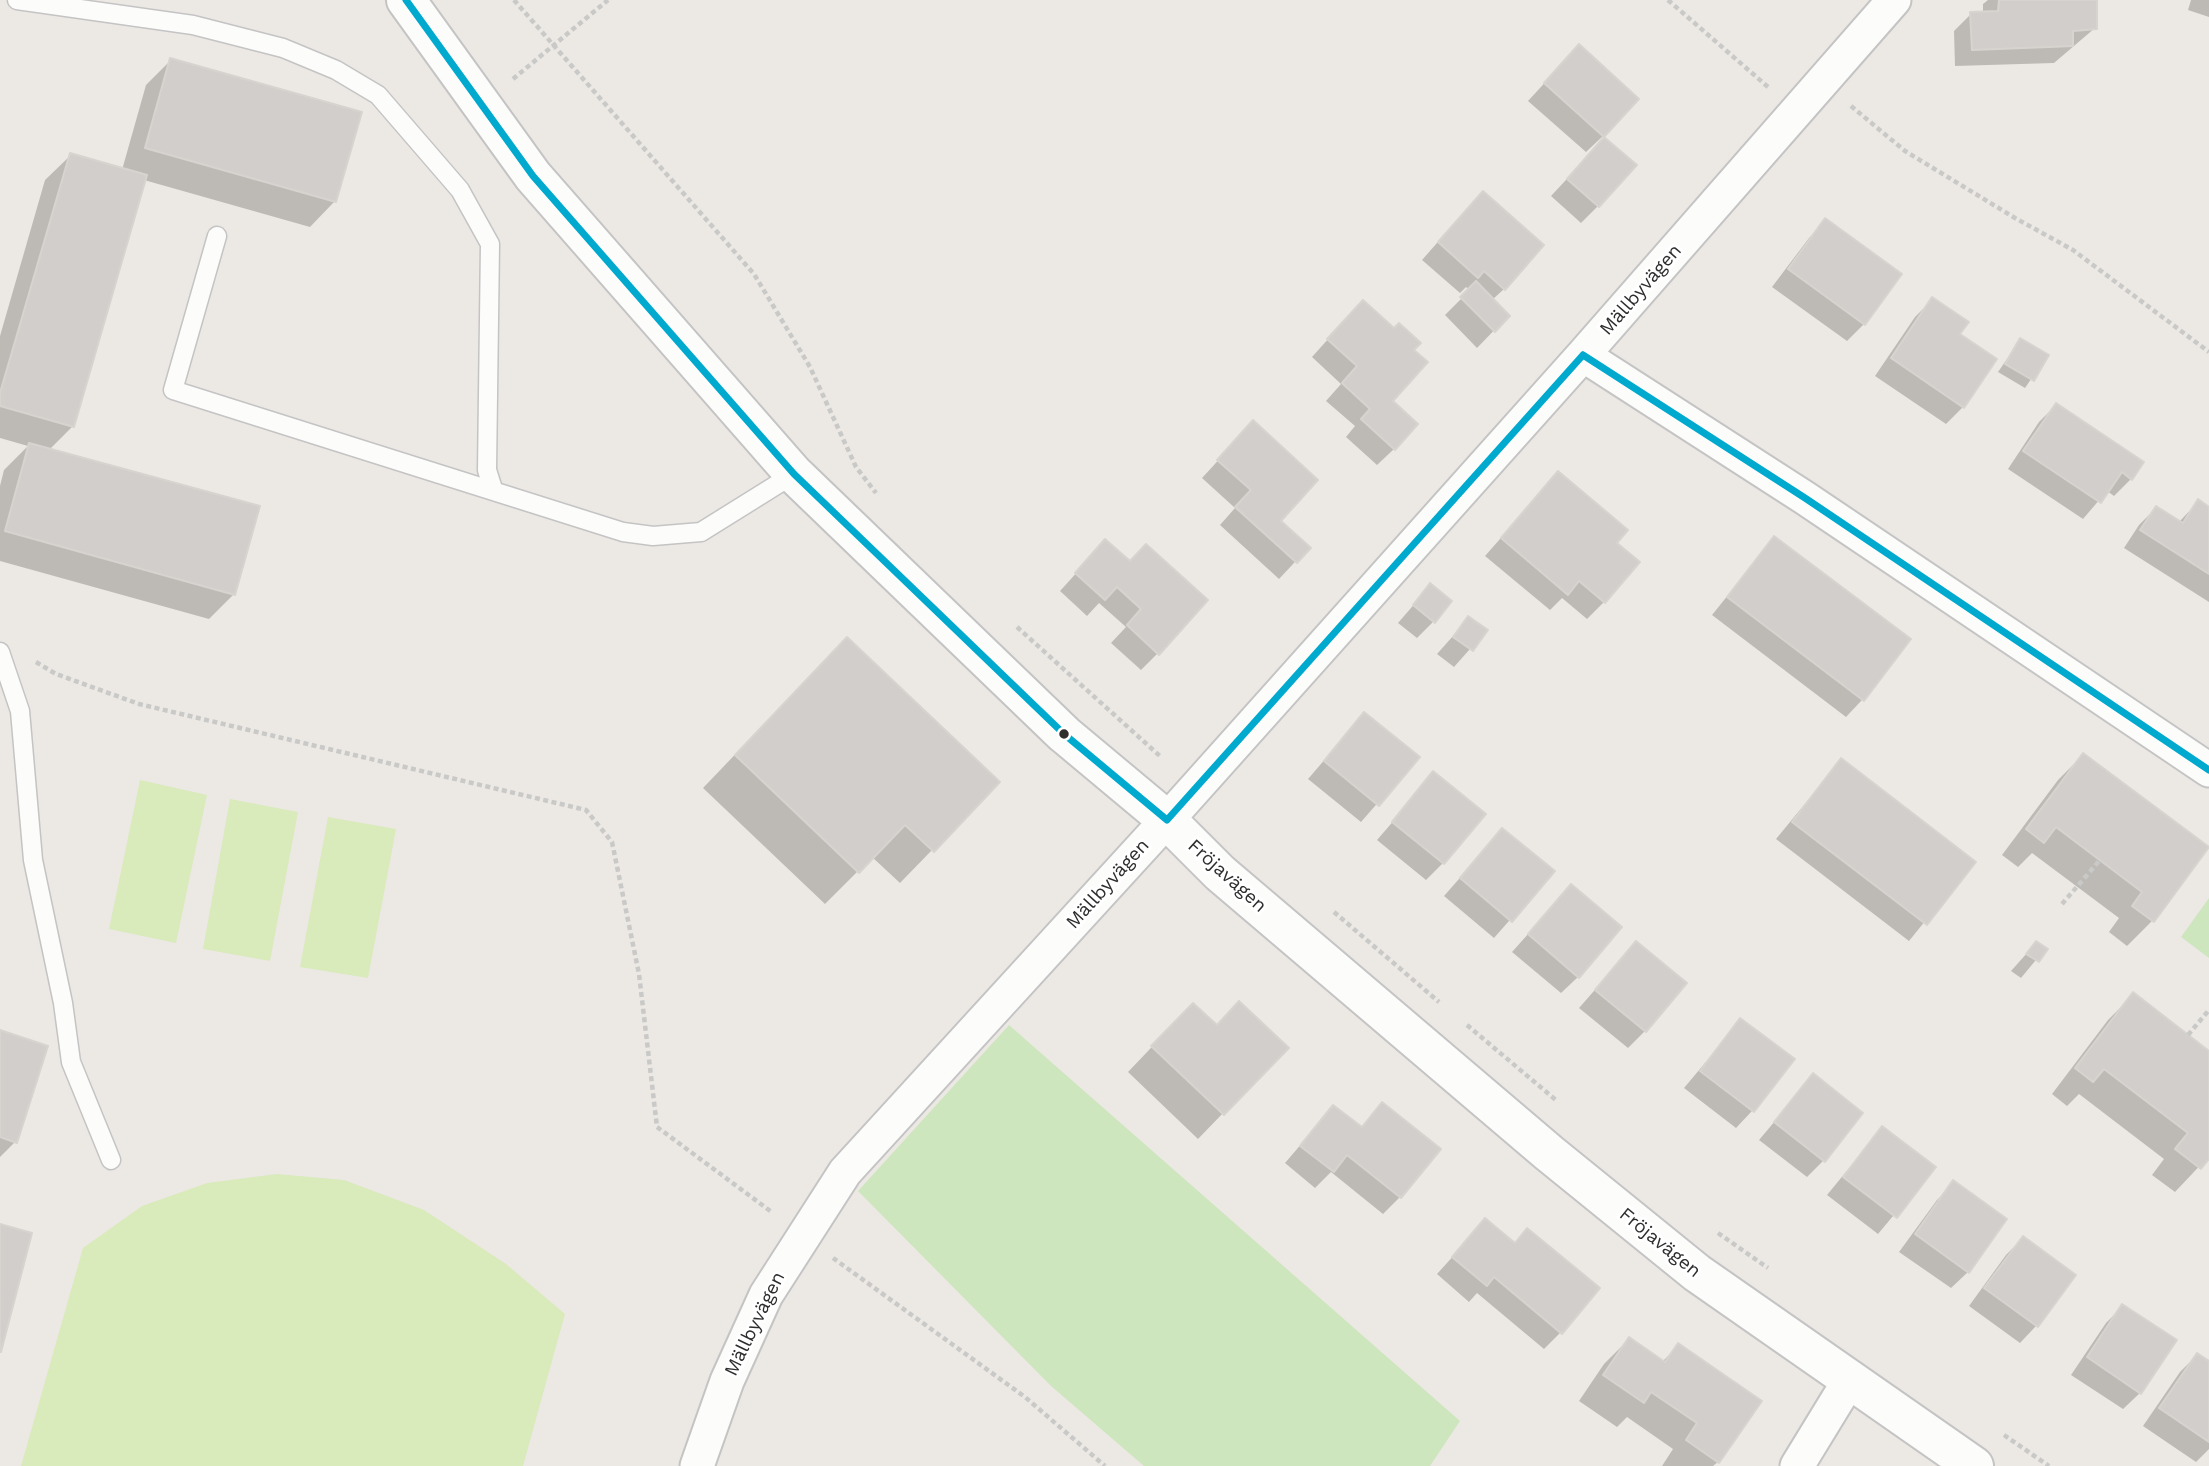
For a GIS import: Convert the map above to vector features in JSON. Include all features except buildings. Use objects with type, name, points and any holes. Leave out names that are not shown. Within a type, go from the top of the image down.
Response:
[{"type":"street","name":"Fröjavägen","points":[[406,0],[480,107],[533,176],[794,474],[1064,734],[1167,820],[1220,873],[1587,1185],[1697,1273],[1974,1466]]},
{"type":"street","name":"Mällbyvägen","points":[[697,1466],[727,1381],[765,1295],[845,1172],[1167,820],[1583,355],[1894,0]]},
{"type":"street","points":[[1583,355],[1805,498],[2209,770]]},
{"type":"street","points":[[1797,1466],[1850,1381]]},
{"type":"lane","points":[[17,0],[193,25],[283,48],[336,70],[378,95],[460,190],[490,244],[487,470],[493,489]]},
{"type":"lane","points":[[217,236],[173,390],[623,532],[653,536],[701,532],[794,474]]},
{"type":"lane","points":[[0,652],[20,711],[33,860],[71,1062],[111,1160]]},
{"type":"path","points":[[480,107],[607,0]]},
{"type":"path","points":[[1668,0],[1797,113]]},
{"type":"path","points":[[1825,81],[1863,118],[1905,151],[1983,200],[2074,250],[2209,352]]},
{"type":"path","points":[[33,660],[56,674],[139,704],[586,810],[612,842],[639,974],[657,1127],[1025,1397],[1105,1466]]},
{"type":"path","points":[[2062,904],[2100,860]]},
{"type":"path","points":[[2189,1035],[2209,1010]]},
{"type":"green space","points":[[140,780],[207,795],[176,943],[109,929]]},
{"type":"green space","points":[[230,799],[298,812],[270,961],[203,949]]},
{"type":"green space","points":[[328,817],[396,829],[368,978],[300,967]]},
{"type":"green space","points":[[2209,898],[2209,958],[2181,937]]},
{"type":"green space","points":[[1009,1025],[1460,1421],[1430,1466],[1144,1466],[1051,1386],[858,1191]]},
{"type":"green space","points":[[277,1174],[344,1180],[424,1210],[506,1264],[565,1314],[523,1466],[21,1466],[83,1248],[142,1206],[207,1183]]},
{"type":"transit line","points":[[406,0],[533,176],[794,474],[1064,734],[1167,820]]},
{"type":"transit line","points":[[1583,355],[1805,498],[2209,770]]},
{"type":"transit line","points":[[1167,820],[1583,355]]}]
